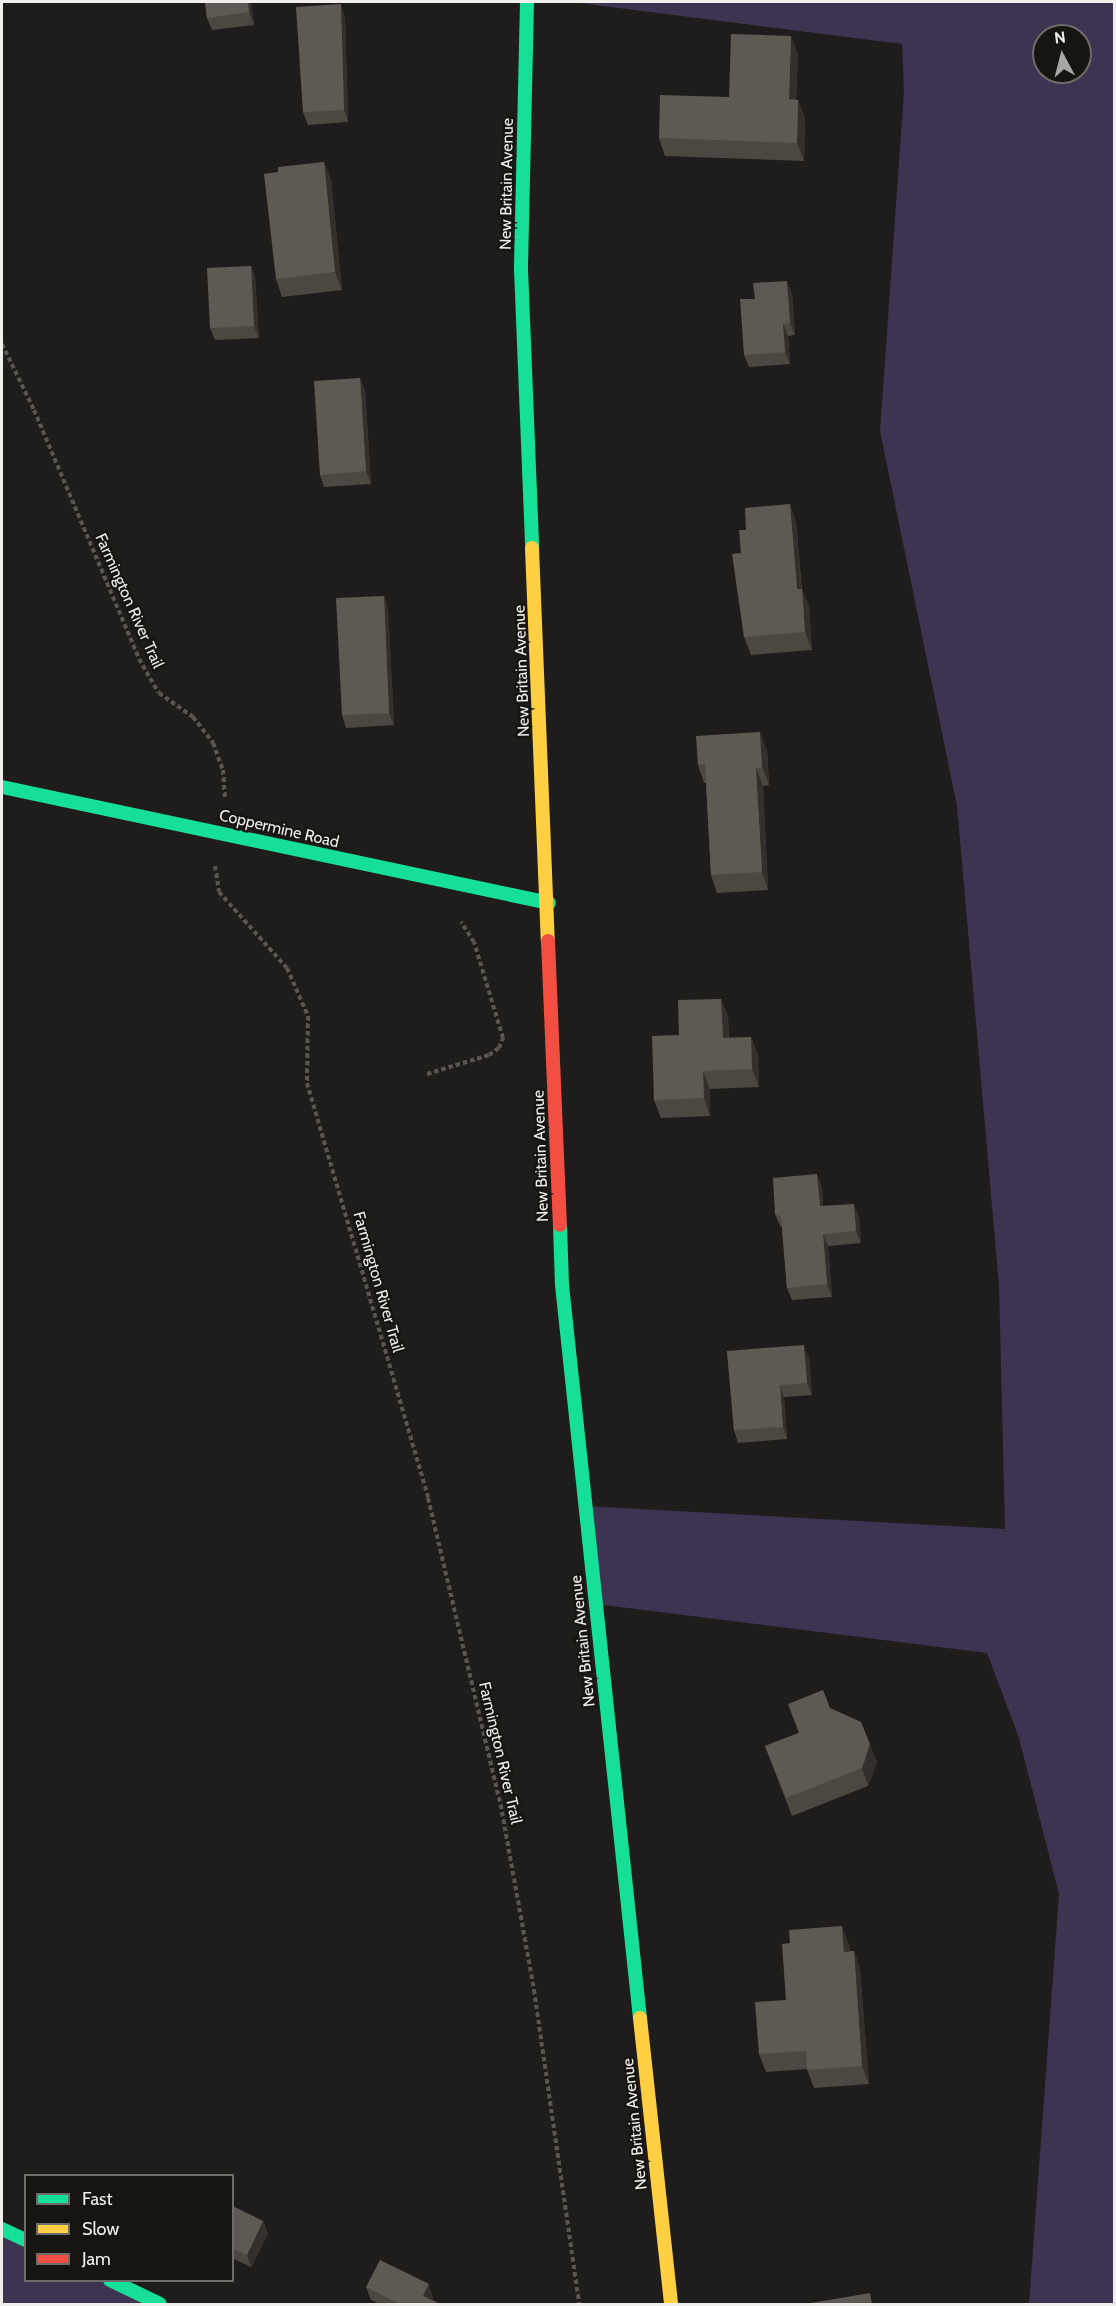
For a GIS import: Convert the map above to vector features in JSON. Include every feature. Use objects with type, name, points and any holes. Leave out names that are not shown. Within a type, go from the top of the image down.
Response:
[{"type":"street","name":"New Britain Avenue","points":[[527,2],[521,269],[549,903],[562,1285],[671,2304]]},
{"type":"street","name":"Coppermine Road","points":[[2,787],[219,832],[399,874],[549,903]]},
{"type":"street","points":[[2,2229],[24,2239]]},
{"type":"street","points":[[114,2282],[160,2304]]},
{"type":"path","name":"Farmington River Trail","points":[[2,344],[34,410],[139,659],[159,693],[193,717],[213,743],[223,770],[225,796],[215,866],[219,892],[287,968],[308,1016],[307,1083],[428,1497],[502,1812],[534,1990],[579,2304]]},
{"type":"path","points":[[215,866],[226,868]]},
{"type":"path","points":[[427,1074],[489,1055],[499,1048],[503,1038],[474,942],[458,920]]},
{"type":"shaded area","points":[[572,2],[1114,2],[1114,2304],[1029,2304],[1059,1894],[1019,1738],[987,1653],[596,1604],[585,1506],[1005,1529],[999,1285],[957,806],[880,431],[904,91],[902,44]]},
{"type":"shaded area","points":[[2,2229],[24,2240],[24,2282],[111,2282],[158,2304],[2,2304]]},
{"type":"building","points":[[205,2],[248,2],[249,12],[207,18]]},
{"type":"building","points":[[341,4],[344,110],[303,112],[296,7]]},
{"type":"building","points":[[731,34],[791,36],[789,99],[798,100],[797,143],[659,138],[660,95],[729,97]]},
{"type":"building","points":[[324,162],[335,272],[276,279],[264,174],[278,172],[278,167]]},
{"type":"building","points":[[251,266],[254,326],[210,328],[207,268]]},
{"type":"building","points":[[787,281],[790,323],[783,324],[785,352],[744,355],[740,299],[755,299],[753,283]]},
{"type":"building","points":[[360,378],[366,471],[320,475],[314,381]]},
{"type":"building","points":[[790,504],[797,589],[802,589],[805,632],[744,637],[732,554],[741,553],[739,530],[746,530],[745,508]]},
{"type":"building","points":[[384,596],[389,713],[342,715],[336,598]]},
{"type":"building","points":[[760,732],[762,767],[756,768],[762,872],[711,875],[705,764],[698,765],[696,736]]},
{"type":"building","points":[[721,999],[723,1038],[751,1037],[752,1069],[703,1071],[704,1098],[654,1100],[652,1036],[679,1035],[678,1000]]},
{"type":"building","points":[[817,1174],[820,1206],[854,1204],[856,1231],[823,1234],[827,1284],[787,1288],[781,1217],[775,1214],[773,1178]]},
{"type":"building","points":[[804,1345],[807,1383],[780,1385],[783,1427],[734,1430],[727,1351]]},
{"type":"building","points":[[823,1690],[830,1708],[861,1722],[870,1744],[862,1768],[786,1798],[765,1746],[799,1733],[788,1704]]},
{"type":"building","points":[[842,1926],[844,1952],[854,1951],[862,2066],[807,2070],[806,2051],[759,2054],[755,2002],[786,2000],[782,1944],[790,1943],[789,1930]]},
{"type":"building","points":[[234,2207],[263,2221],[247,2255],[234,2249]]},
{"type":"building","points":[[380,2260],[429,2284],[423,2296],[440,2304],[400,2304],[366,2287]]},
{"type":"building","points":[[870,2293],[872,2304],[805,2304]]},
{"type":"traffic: fast","points":[[527,2],[521,269],[532,548]]},
{"type":"traffic: fast","points":[[2,787],[549,903]]},
{"type":"traffic: fast","points":[[560,1225],[562,1285],[640,2018]]},
{"type":"traffic: fast","points":[[2,2229],[24,2239]]},
{"type":"traffic: fast","points":[[114,2282],[160,2304]]},
{"type":"traffic: slow","points":[[532,548],[548,941]]},
{"type":"traffic: slow","points":[[640,2018],[671,2304]]},
{"type":"traffic: jam","points":[[548,941],[560,1225]]}]
